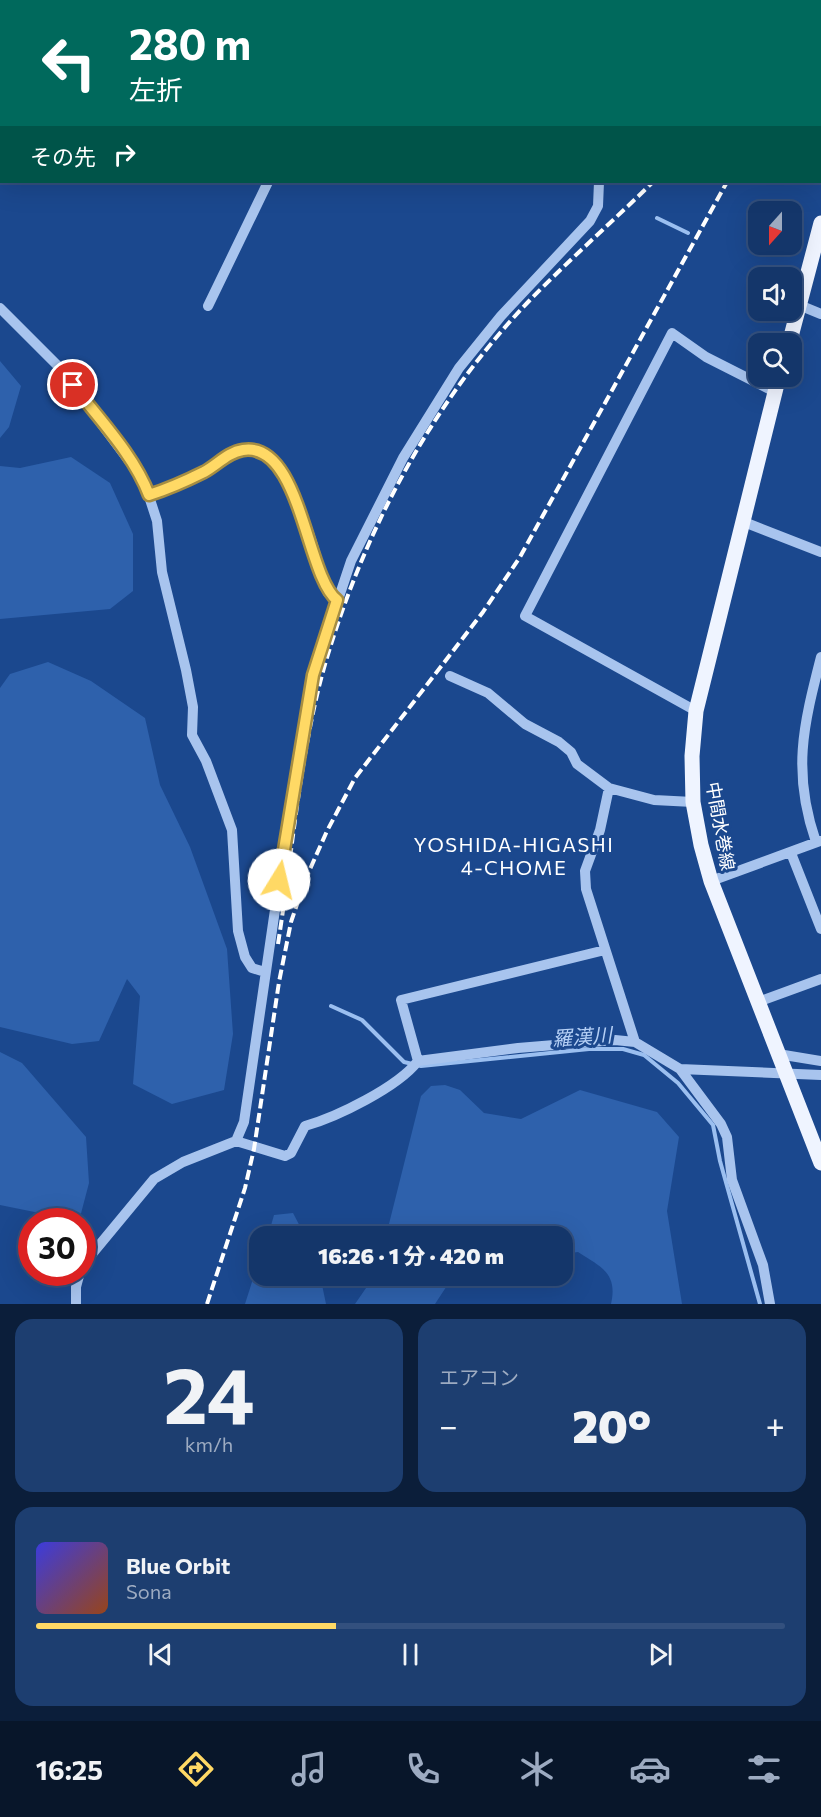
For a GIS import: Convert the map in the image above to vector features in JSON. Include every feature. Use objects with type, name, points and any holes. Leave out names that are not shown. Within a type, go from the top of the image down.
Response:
[{"type":"main road","points":[[802,298],[816,265],[821,223]]},
{"type":"main road","name":"中間水巻線","points":[[776,387],[696,711],[692,756],[693,802],[711,881],[821,1163]]},
{"type":"street","points":[[208,306],[268,183]]},
{"type":"street","points":[[236,1141],[244,1122],[265,972],[313,675],[337,600],[373,512],[422,423],[501,316],[590,221],[598,206],[599,183]]},
{"type":"street","points":[[802,306],[821,314]]},
{"type":"street","points":[[0,308],[59,367],[144,481],[157,521],[162,572],[193,707],[192,735],[206,760],[232,830],[238,931],[245,957],[252,968],[265,972]]},
{"type":"street","points":[[696,711],[525,616],[672,333],[706,357],[775,392]]},
{"type":"street","points":[[149,495],[205,471],[234,452],[246,449],[268,458],[285,476],[309,534],[328,593],[337,600]]},
{"type":"street","points":[[744,522],[821,552]]},
{"type":"street","points":[[711,881],[819,841],[805,810],[801,783],[802,748],[821,657]]},
{"type":"street","points":[[450,676],[488,693],[525,724],[559,742],[571,752],[577,764],[609,788],[654,800],[693,802]]},
{"type":"street","points":[[609,788],[600,830],[585,871],[586,889],[635,1042]]},
{"type":"street","points":[[791,853],[821,929]]},
{"type":"street","points":[[418,1061],[401,1000],[606,950]]},
{"type":"street","points":[[758,1002],[821,979]]},
{"type":"street","points":[[96,1249],[154,1179],[183,1162],[236,1141],[285,1156],[291,1153],[305,1126],[330,1119],[369,1097],[412,1070],[418,1061],[518,1048],[615,1040],[635,1042],[680,1069],[721,1124],[727,1137],[732,1180],[763,1265],[770,1304]]},
{"type":"street","points":[[778,1054],[821,1061]]},
{"type":"street","points":[[680,1069],[821,1075]]},
{"type":"street","points":[[76,1304],[78,1286]]},
{"type":"shaded area","points":[[0,361],[21,386],[9,427],[0,438]]},
{"type":"shaded area","points":[[71,457],[110,483],[133,534],[133,591],[110,609],[0,619],[0,466],[20,468]]},
{"type":"shaded area","points":[[48,662],[91,681],[145,718],[160,785],[190,847],[227,949],[233,1034],[224,1090],[172,1104],[133,1084],[140,996],[127,979],[99,1041],[72,1044],[0,1027],[0,688],[10,674]]},
{"type":"shaded area","points":[[0,1052],[22,1063],[86,1137],[89,1183],[82,1208],[18,1209],[0,1205]]},
{"type":"shaded area","points":[[445,1085],[460,1090],[484,1113],[521,1119],[580,1090],[657,1112],[679,1137],[667,1211],[682,1304],[611,1304],[612,1285],[606,1272],[578,1252],[573,1253],[573,1226],[388,1226],[421,1096],[431,1086]]},
{"type":"shaded area","points":[[293,1213],[300,1226],[271,1226],[274,1215]]},
{"type":"shaded area","points":[[251,1286],[322,1286],[326,1304],[245,1304]]},
{"type":"shaded area","points":[[367,1286],[447,1286],[435,1304],[355,1304]]},
{"type":"waterway","points":[[657,218],[688,233]]},
{"type":"waterway","name":"羅漢川","points":[[331,1006],[362,1020],[404,1062],[421,1066],[589,1049],[623,1049],[644,1055],[678,1083],[713,1125],[720,1161],[760,1304]]},
{"type":"railway","points":[[278,944],[307,741],[314,708],[338,624],[356,573],[378,524],[430,428],[493,341],[544,286],[652,183]]},
{"type":"railway","points":[[207,1304],[245,1188],[254,1149],[279,982],[291,922],[306,878],[327,831],[355,778],[483,612],[520,557],[726,183]]},
{"type":"district","name":"YOSHIDA-HIGASHI 4-CHOME","points":[[514,856]]},
{"type":"route","points":[[73,385],[127,456],[144,481],[149,495],[166,490],[205,471],[234,452],[246,449],[268,458],[285,476],[294,495],[328,593],[337,600],[313,675],[296,766],[279,880]]}]
